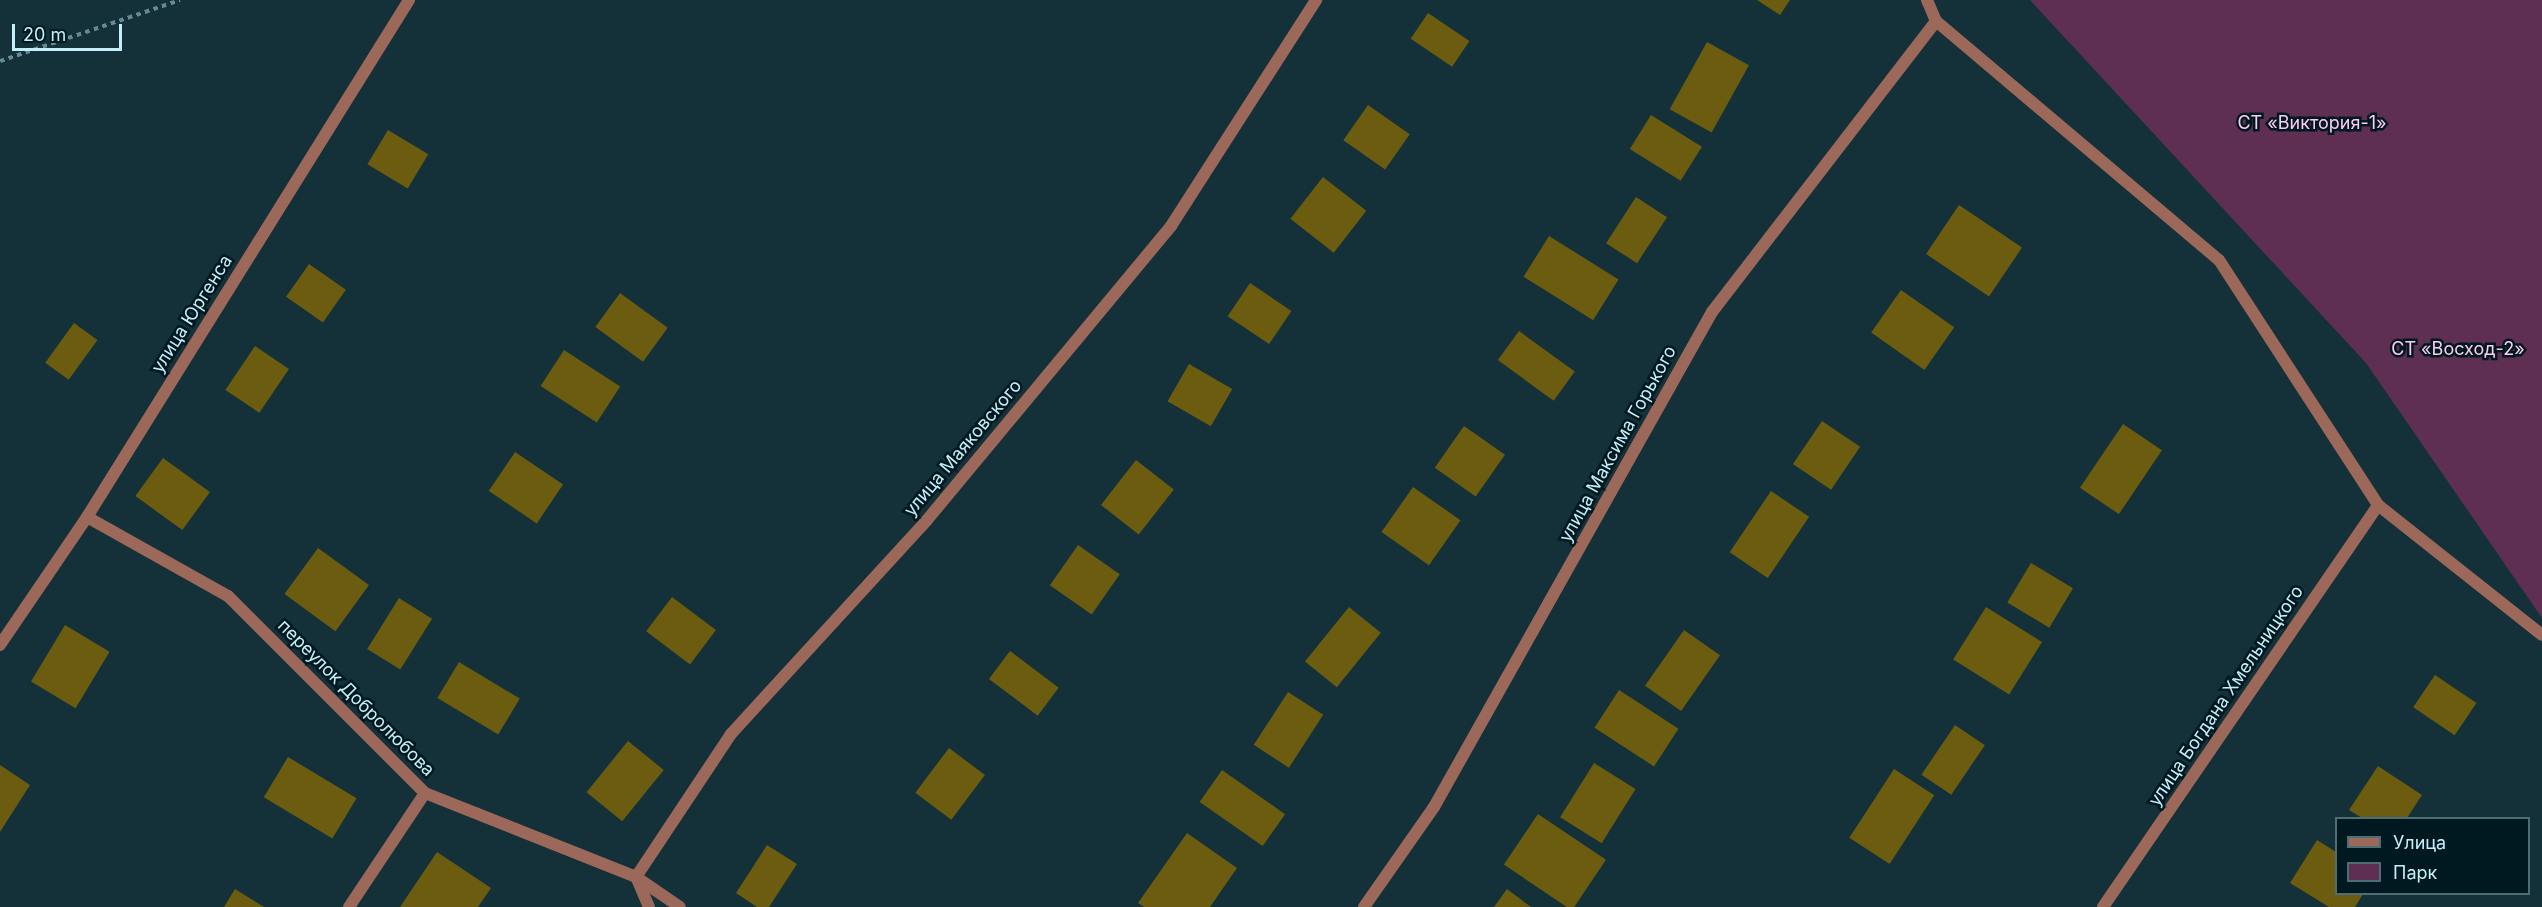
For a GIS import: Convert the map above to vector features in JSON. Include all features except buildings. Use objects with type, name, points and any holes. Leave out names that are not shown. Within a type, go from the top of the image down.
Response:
[{"type":"street","name":"улица Юргенса","points":[[0,645],[87,517],[409,0]]},
{"type":"street","name":"улица Маяковского","points":[[636,877],[731,734],[927,520],[1171,226],[1316,0]]},
{"type":"street","points":[[1928,0],[1936,21],[2219,260],[2378,505],[2542,635]]},
{"type":"street","name":"улица Максима Горького","points":[[1364,907],[1434,807],[1712,312],[1936,21]]},
{"type":"street","name":"улица Богдана Хмельницкого","points":[[2103,907],[2378,505]]},
{"type":"street","name":"переулок Добролюбова","points":[[87,517],[228,596],[425,793],[636,877],[680,907]]},
{"type":"street","points":[[349,907],[425,793]]},
{"type":"street","points":[[636,877],[649,907]]},
{"type":"path","points":[[0,62],[180,0]]},
{"type":"green space","points":[[2030,0],[2542,0],[2542,618],[2366,363]]},
{"type":"park label","name":"СТ «Виктория-1»","points":[[2312,123]]},
{"type":"park label","name":"СТ «Восход-2»","points":[[2458,349]]}]
